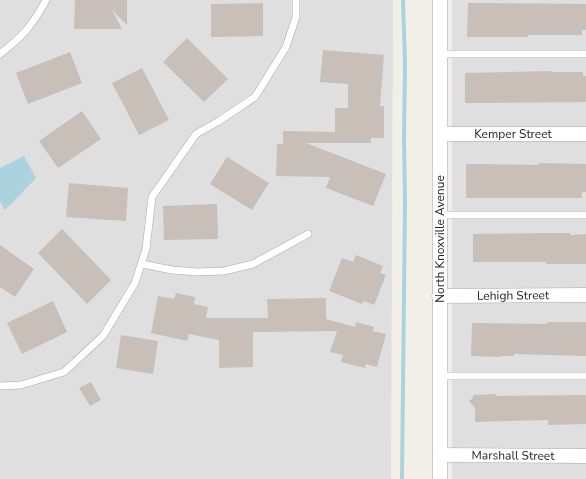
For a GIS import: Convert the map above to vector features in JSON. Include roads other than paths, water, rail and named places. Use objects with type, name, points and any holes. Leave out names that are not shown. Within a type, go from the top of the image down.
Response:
[{"type":"street","name":"North Knoxville Avenue","points":[[440,0],[440,479]]},
{"type":"street","name":"Kemper Street","points":[[441,134],[586,134]]},
{"type":"street","name":"Lehigh Street","points":[[439,296],[586,295]]},
{"type":"street","name":"Marshall Street","points":[[440,455],[586,456]]},
{"type":"lane","points":[[0,54],[19,39],[37,17],[46,0]]},
{"type":"lane","points":[[0,386],[21,385],[64,372],[103,336],[135,283],[142,264],[146,249],[152,197],[196,134],[256,97],[286,46],[296,17],[296,0]]},
{"type":"lane","points":[[440,54],[586,54]]},
{"type":"lane","points":[[440,216],[586,214]]},
{"type":"lane","points":[[142,264],[172,270],[197,272],[224,271],[252,264],[308,234]]},
{"type":"lane","points":[[440,376],[586,376]]},
{"type":"water","points":[[24,156],[36,178],[5,210],[0,202],[0,168]]},
{"type":"waterway","points":[[402,479],[405,201],[405,63],[403,0]]}]
